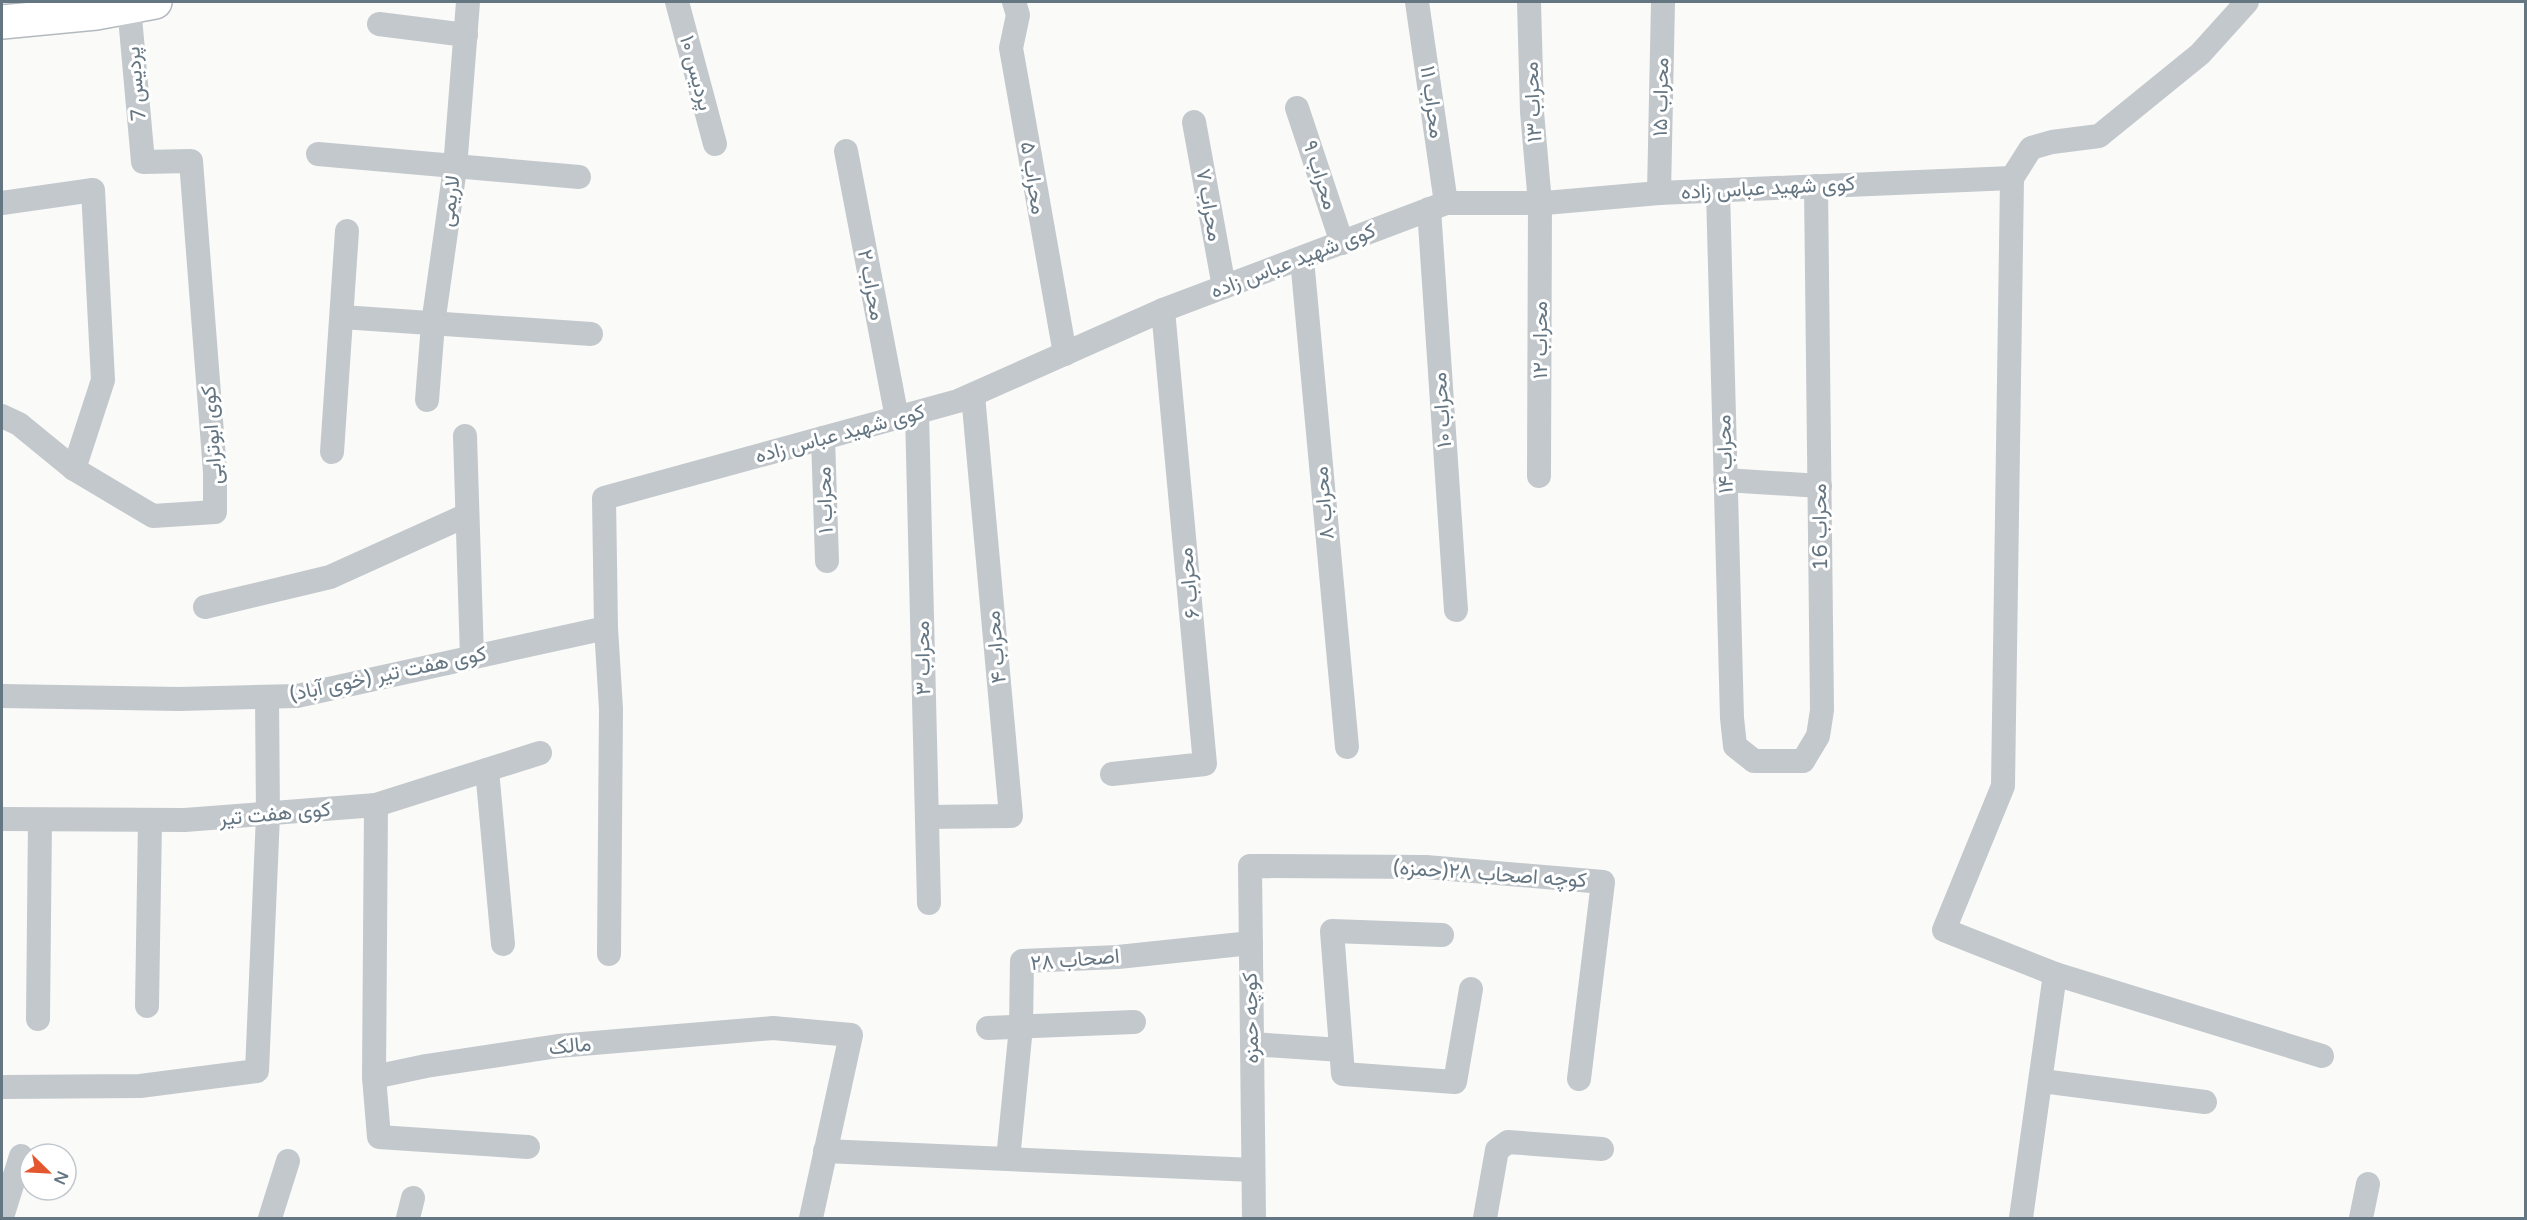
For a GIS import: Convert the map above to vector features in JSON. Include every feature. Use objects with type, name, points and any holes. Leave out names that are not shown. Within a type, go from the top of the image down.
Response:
[{"type":"main road","points":[[2,22],[57,9],[142,4]]},
{"type":"street","name":"لاریمی","points":[[427,400],[433,324],[455,168],[468,2]]},
{"type":"street","name":"پردیس ۱۰","points":[[678,2],[715,144]]},
{"type":"street","name":"محراب ۵","points":[[1014,2],[1017,15],[1011,48],[1065,354]]},
{"type":"street","name":"محراب ۱۱","points":[[1417,2],[1437,206]]},
{"type":"street","name":"محراب ۱۳","points":[[1529,2],[1532,112],[1540,203]]},
{"type":"street","name":"محراب ۱۵","points":[[1659,193],[1663,2]]},
{"type":"street","points":[[2247,2],[2200,54],[2099,136],[2052,142],[2031,148],[2012,178],[2003,786],[1944,930],[2055,974],[2322,1056]]},
{"type":"street","name":"پردیس 7","points":[[142,4],[143,162]]},
{"type":"street","points":[[379,24],[466,35]]},
{"type":"street","name":"محراب ۹","points":[[1297,108],[1342,243]]},
{"type":"street","name":"محراب ۷","points":[[1194,122],[1224,287]]},
{"type":"street","name":"محراب ۲","points":[[846,151],[907,415]]},
{"type":"street","points":[[318,154],[455,168],[579,177]]},
{"type":"street","name":"کوی ابوترابی","points":[[2,417],[19,424],[74,469],[153,516],[215,512],[215,472],[190,161],[143,162]]},
{"type":"street","name":"کوی شهید عباس زاده","points":[[606,628],[604,498],[973,395],[1162,310],[1437,206],[1540,203],[1659,193],[2012,178]]},
{"type":"street","name":"محراب 16","points":[[1732,718],[1735,746],[1754,761],[1803,761],[1818,735],[1822,710],[1816,186]]},
{"type":"street","points":[[2,203],[93,190],[103,380],[74,469]]},
{"type":"street","name":"محراب ۱۴","points":[[1718,191],[1732,718]]},
{"type":"street","name":"محراب ۱۲","points":[[1539,476],[1540,203]]},
{"type":"street","name":"محراب ۱۰","points":[[1437,206],[1456,610]]},
{"type":"street","points":[[332,452],[347,231]]},
{"type":"street","name":"محراب ۸","points":[[1302,258],[1347,747]]},
{"type":"street","name":"محراب ۶","points":[[1112,774],[1205,764],[1162,310]]},
{"type":"street","points":[[342,317],[591,334]]},
{"type":"street","name":"محراب ۴","points":[[927,817],[1011,816],[973,395]]},
{"type":"street","name":"محراب ۳","points":[[907,415],[927,817],[928,903]]},
{"type":"street","points":[[465,436],[472,657]]},
{"type":"street","name":"محراب ۱","points":[[823,438],[827,561]]},
{"type":"street","points":[[1725,480],[1820,486]]},
{"type":"street","points":[[205,607],[330,577],[467,515]]},
{"type":"street","points":[[606,628],[611,709],[609,954]]},
{"type":"street","name":"کوی هفت تیر (خوی آباد)","points":[[2,696],[179,699],[297,696],[606,628]]},
{"type":"street","points":[[2,1087],[140,1086],[257,1071],[268,815],[267,698]]},
{"type":"street","name":"کوی هفت تیر","points":[[2,819],[150,820],[268,815],[376,805],[540,753]]},
{"type":"street","points":[[487,770],[503,944]]},
{"type":"street","points":[[376,805],[374,1077],[379,1137],[528,1147]]},
{"type":"street","points":[[38,1019],[40,819]]},
{"type":"street","points":[[147,1006],[150,820]]},
{"type":"street","name":"کوچه حمزه","points":[[1250,866],[1254,1218]]},
{"type":"street","name":"کوچه اصحاب ۲۸(حمزه)","points":[[1250,866],[1426,867],[1603,882],[1579,1078]]},
{"type":"street","points":[[1442,935],[1332,931],[1343,1074],[1455,1082],[1471,989]]},
{"type":"street","name":"اصحاب ۲۸","points":[[1008,1159],[1021,1027],[1022,961],[1118,957],[1251,943]]},
{"type":"street","points":[[2021,1218],[2042,1081],[2055,974]]},
{"type":"street","points":[[988,1028],[1134,1022]]},
{"type":"street","name":"مالک","points":[[374,1077],[426,1066],[569,1046],[773,1028],[851,1035],[810,1218]]},
{"type":"street","points":[[1252,1044],[1341,1050]]},
{"type":"street","points":[[2042,1081],[2205,1102]]},
{"type":"street","points":[[1485,1218],[1497,1150],[1500,1145],[1508,1142],[1602,1149]]},
{"type":"street","points":[[825,1151],[1253,1170]]},
{"type":"street","points":[[270,1218],[288,1161]]},
{"type":"street","points":[[2,1217],[18,1166]]},
{"type":"street","points":[[2361,1218],[2368,1184]]}]
